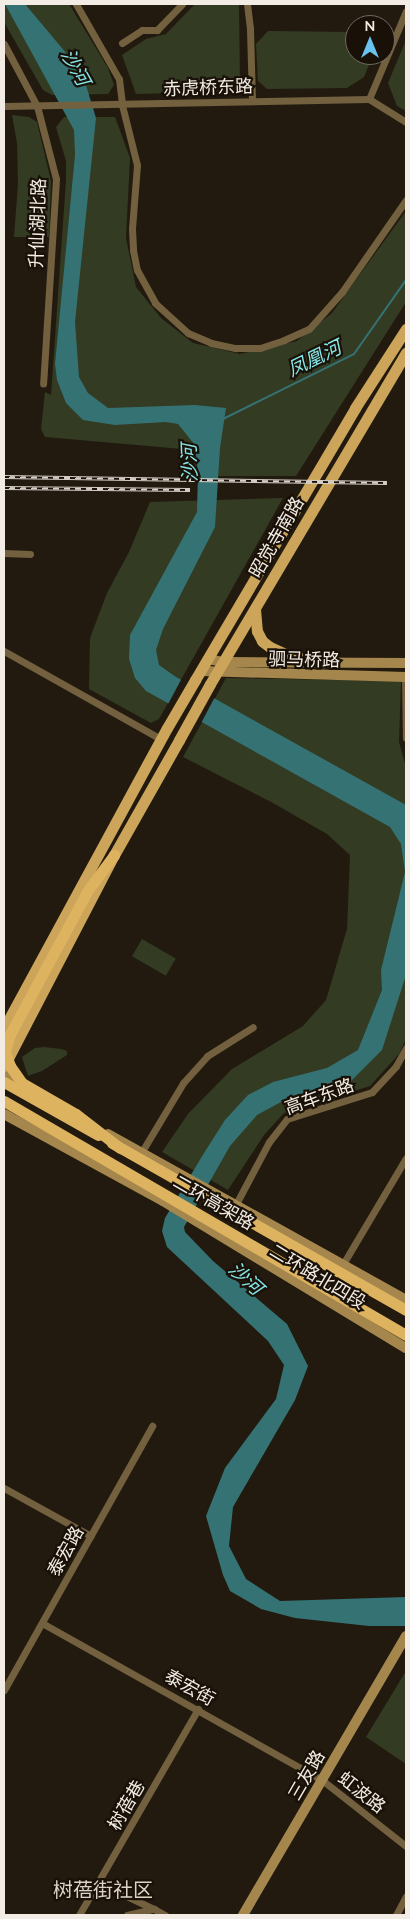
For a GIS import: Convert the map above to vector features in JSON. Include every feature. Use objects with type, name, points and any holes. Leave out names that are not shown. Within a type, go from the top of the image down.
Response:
[{"type":"highway","points":[[114,855],[88,890],[10,1034],[5,1052],[10,1066],[22,1083],[76,1114],[120,1148]]},
{"type":"highway","name":"二环高架路","points":[[4,1082],[406,1310]]},
{"type":"highway","name":"二环高架路","points":[[4,1101],[406,1334]]},
{"type":"main road","name":"昭觉寺南路","points":[[4,1028],[164,733],[355,408],[406,329]]},
{"type":"main road","name":"昭觉寺南路","points":[[4,1066],[114,855],[178,740],[406,353]]},
{"type":"main road","points":[[255,610],[257,631],[262,642],[270,648],[286,654],[322,663]]},
{"type":"main road","name":"驷马桥路","points":[[208,659],[224,662],[406,663]]},
{"type":"main road","name":"驷马桥路","points":[[198,675],[217,673],[406,677]]},
{"type":"main road","name":"二环路北四段","points":[[4,1075],[406,1300]]},
{"type":"main road","name":"二环路北四段","points":[[4,1114],[163,1201],[406,1348]]},
{"type":"main road","name":"三友路","points":[[243,1915],[406,1636]]},
{"type":"street","points":[[76,4],[119,79],[122,105],[137,165],[132,229],[132,250],[137,270],[155,302],[188,333],[211,344],[235,348],[260,348],[309,329],[342,292],[406,200]]},
{"type":"street","points":[[122,43],[142,30],[157,30],[182,4]]},
{"type":"street","points":[[247,4],[250,28],[252,101]]},
{"type":"street","points":[[406,11],[369,99],[406,122]]},
{"type":"street","name":"升仙湖北路","points":[[4,44],[37,106],[56,179],[43,384]]},
{"type":"street","name":"赤虎桥东路","points":[[4,106],[369,99]]},
{"type":"street","points":[[4,553],[30,554]]},
{"type":"street","points":[[4,651],[164,733]]},
{"type":"street","points":[[406,677],[406,738]]},
{"type":"street","points":[[141,1153],[182,1083],[207,1056],[253,1027]]},
{"type":"street","name":"高车东路","points":[[236,1204],[269,1142],[287,1119],[372,1092],[396,1066],[406,1048]]},
{"type":"street","points":[[343,1264],[406,1158]]},
{"type":"street","name":"泰宏路","points":[[4,1690],[152,1426]]},
{"type":"street","points":[[4,1488],[91,1536]]},
{"type":"street","name":"泰宏街","points":[[42,1623],[322,1780]]},
{"type":"street","name":"树蓓巷","points":[[79,1915],[198,1709]]},
{"type":"street","name":"虹波路","points":[[322,1780],[406,1846]]},
{"type":"street","points":[[99,1883],[165,1915]]},
{"type":"street","points":[[396,1915],[406,1896]]},
{"type":"street","points":[[127,1915],[154,1909]]},
{"type":"green space","points":[[4,4],[69,4],[108,68],[114,85],[108,94],[52,95],[43,90],[4,22]]},
{"type":"green space","points":[[195,4],[239,4],[240,83],[232,92],[136,94],[122,55],[146,39],[166,34]]},
{"type":"green space","points":[[268,31],[345,32],[345,65],[369,65],[364,77],[347,88],[267,89],[258,81],[256,44]]},
{"type":"green space","points":[[406,40],[406,111],[397,106],[388,83]]},
{"type":"green space","points":[[12,115],[29,117],[37,122],[51,181],[49,237],[14,237],[18,184],[17,143]]},
{"type":"green space","points":[[64,117],[115,117],[130,158],[126,238],[136,287],[161,318],[193,343],[240,354],[297,341],[332,313],[406,211],[406,302],[296,476],[194,476],[194,450],[45,437],[41,429],[45,392],[51,395],[66,180],[66,161],[56,127]]},
{"type":"green space","points":[[283,498],[159,719],[151,723],[89,689],[90,638],[107,593],[129,552],[150,502]]},
{"type":"green space","points":[[226,678],[401,681],[399,742],[406,767],[406,1039],[399,1054],[370,1086],[284,1113],[264,1135],[228,1190],[162,1152],[188,1114],[232,1069],[303,1026],[326,1000],[347,929],[350,855],[327,834],[273,803],[183,757]]},
{"type":"green space","points":[[142,939],[176,958],[166,976],[132,956]]},
{"type":"green space","points":[[44,1047],[67,1051],[67,1055],[42,1071],[28,1076],[22,1057],[35,1048]]},
{"type":"green space","points":[[406,1671],[406,1764],[366,1737]]},
{"type":"water","name":"沙河","points":[[5,4],[25,4],[82,72],[96,118],[75,322],[79,377],[88,393],[108,408],[195,405],[226,408],[220,448],[215,527],[163,629],[156,650],[159,665],[176,677],[406,805],[406,975],[382,1050],[350,1082],[292,1096],[257,1115],[230,1146],[184,1227],[185,1232],[213,1261],[287,1324],[308,1366],[295,1400],[233,1507],[229,1546],[246,1579],[280,1601],[406,1597],[406,1626],[369,1626],[295,1618],[261,1609],[230,1591],[223,1575],[206,1516],[225,1468],[276,1399],[284,1365],[268,1341],[167,1247],[162,1231],[165,1218],[204,1153],[225,1120],[248,1095],[273,1082],[327,1068],[358,1050],[382,990],[381,970],[405,872],[401,844],[390,827],[146,691],[135,678],[129,659],[130,635],[197,512],[198,472],[195,445],[178,424],[166,422],[115,425],[83,420],[66,403],[57,380],[55,364],[75,155],[74,130]]},
{"type":"pier","points":[[182,678],[216,696],[201,723],[167,705]]},
{"type":"waterway","name":"凤凰河","points":[[223,419],[354,354],[406,280]]},
{"type":"railway","points":[[4,477],[387,483]]},
{"type":"railway","points":[[4,488],[190,490]]},
{"type":"district","name":"树蓓街社区","points":[[103,1889]]}]
